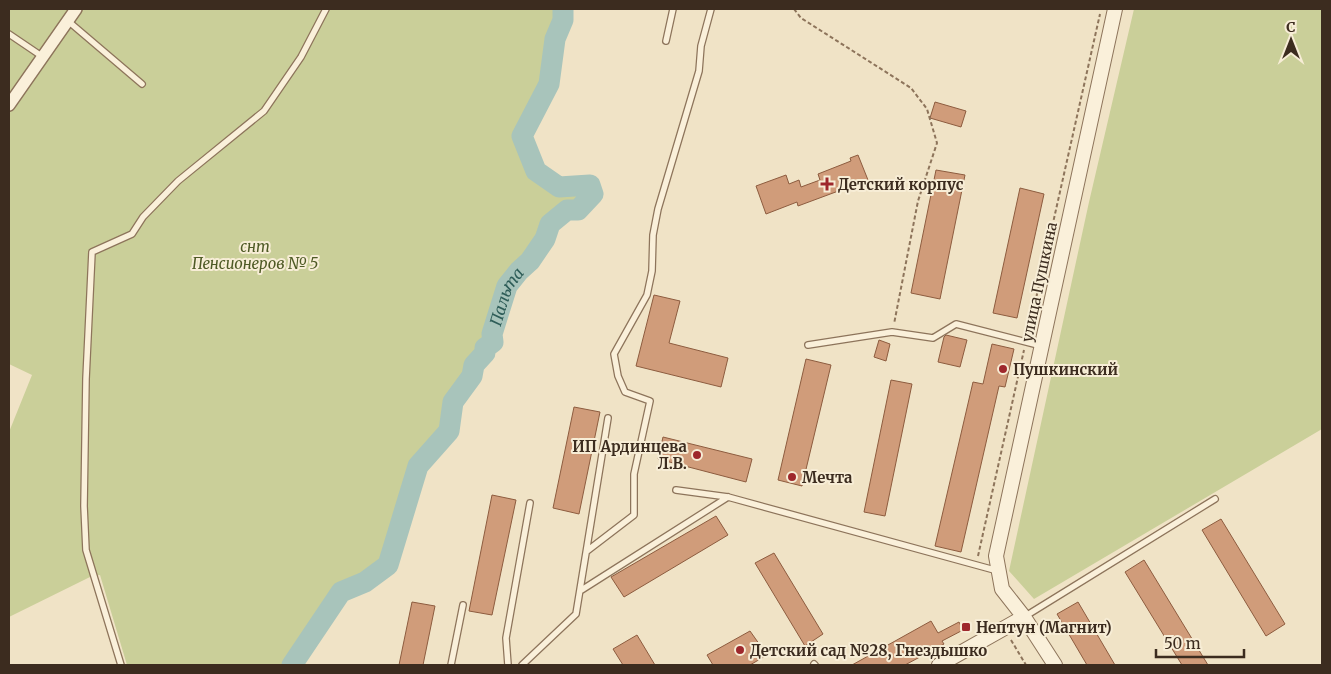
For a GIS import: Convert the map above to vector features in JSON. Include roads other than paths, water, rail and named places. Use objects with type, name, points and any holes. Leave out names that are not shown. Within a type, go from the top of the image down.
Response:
[{"type":"street","points":[[9,105],[76,9]]},
{"type":"street","name":"улица Пушкина","points":[[1055,665],[1024,617],[1002,589],[996,556],[1115,9]]},
{"type":"street","points":[[940,665],[1024,617]]},
{"type":"lane","points":[[121,665],[86,550],[84,506],[86,379],[92,252],[132,234],[143,217],[178,181],[264,111],[301,56],[326,9]]},
{"type":"lane","points":[[666,41],[673,9]]},
{"type":"lane","points":[[586,551],[634,515],[634,474],[650,401],[625,392],[618,376],[614,354],[646,295],[652,271],[653,235],[658,209],[699,71],[700,51],[711,9]]},
{"type":"lane","points":[[68,20],[142,84]]},
{"type":"lane","points":[[9,34],[43,57]]},
{"type":"lane","points":[[808,345],[892,332],[933,338],[956,324],[1042,346]]},
{"type":"lane","points":[[522,665],[576,614],[608,418]]},
{"type":"lane","points":[[676,490],[728,497],[998,571]]},
{"type":"lane","points":[[580,591],[728,497]]},
{"type":"lane","points":[[1024,617],[1215,498]]},
{"type":"lane","points":[[508,665],[506,638],[530,503]]},
{"type":"lane","points":[[452,665],[463,605]]},
{"type":"waterway","name":"Пальта","points":[[292,665],[341,592],[365,582],[388,565],[418,466],[449,431],[453,402],[472,376],[474,365],[485,353],[485,348],[493,342],[492,334],[507,286],[530,261],[545,239],[550,224],[567,210],[578,210],[593,194],[590,185],[559,187],[536,171],[522,136],[549,84],[555,39],[563,20],[563,9]]},
{"type":"place","name":"Детский корпус","points":[[827,184]]},
{"type":"place","name":"Пушкинский","points":[[1003,369]]},
{"type":"place","name":"ИП Ардинцева Л.В.","points":[[697,455]]},
{"type":"place","name":"Мечта","points":[[792,477]]},
{"type":"place","name":"Нептун (Магнит)","points":[[966,627]]},
{"type":"place","name":"Детский сад №28, Гнездышко","points":[[740,650]]},
{"type":"park label","name":"снт Пенсионеров № 5","points":[[255,254]]}]
